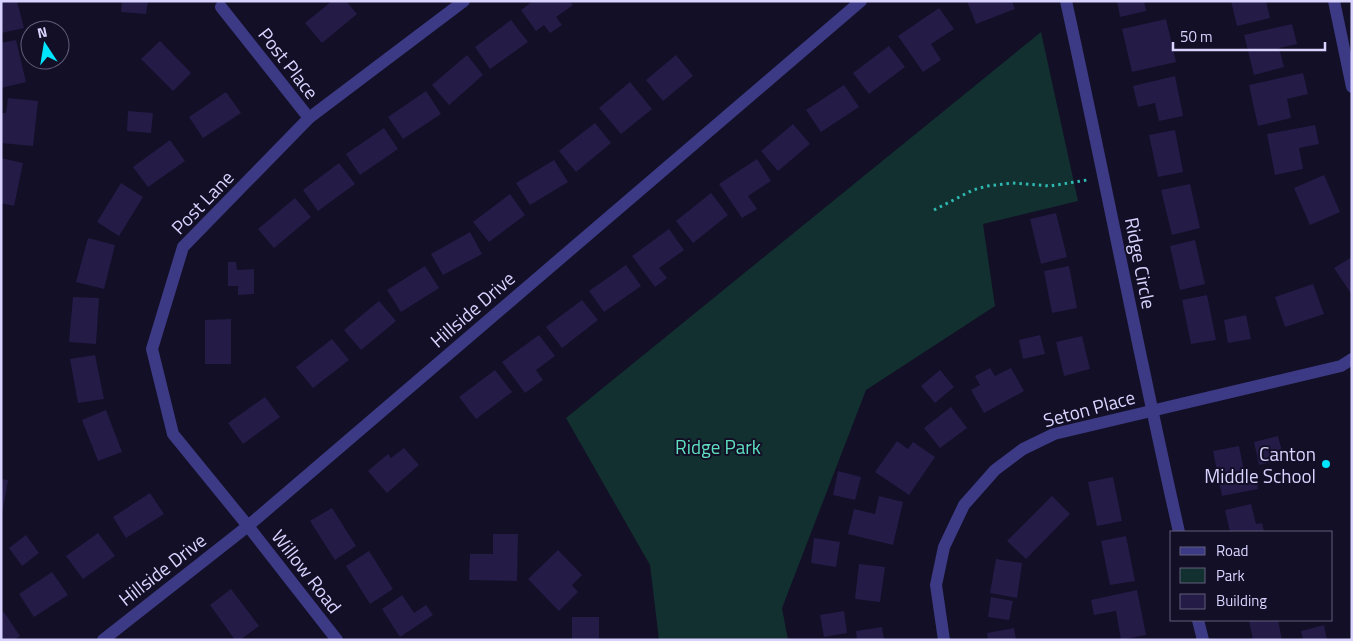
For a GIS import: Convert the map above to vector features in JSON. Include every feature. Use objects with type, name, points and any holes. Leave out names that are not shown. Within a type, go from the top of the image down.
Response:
[{"type":"street","name":"Post Lane","points":[[248,526],[173,434],[152,349],[183,248],[309,118],[464,1]]},
{"type":"street","name":"Hillside Drive","points":[[103,640],[248,526],[861,1]]},
{"type":"street","name":"Ridge Circle","points":[[1066,1],[1179,531]]},
{"type":"street","points":[[1334,1],[1352,87]]},
{"type":"street","name":"Post Place","points":[[221,7],[309,118]]},
{"type":"street","name":"Seton Place","points":[[944,640],[936,585],[944,547],[964,505],[996,470],[1023,449],[1054,434],[1341,366],[1352,359]]},
{"type":"street","name":"Willow Road","points":[[248,526],[337,640]]},
{"type":"street","points":[[1198,621],[1203,640]]},
{"type":"path","points":[[934,210],[973,190],[987,186],[1012,183],[1050,186],[1104,177]]},
{"type":"green space","name":"Ridge Park","points":[[1041,32],[1078,201],[983,224],[995,306],[866,390],[782,608],[788,640],[659,640],[650,565],[566,418]]},
{"type":"building","points":[[1,1],[17,1],[22,20],[20,20],[20,29],[1,33]]},
{"type":"building","points":[[122,1],[148,1],[146,14],[121,12]]},
{"type":"building","points":[[332,1],[346,1],[357,14],[322,43],[305,23]]},
{"type":"building","points":[[533,1],[570,1],[573,5],[556,17],[562,25],[550,33],[544,25],[536,31],[521,10]]},
{"type":"building","points":[[967,1],[1012,1],[1015,9],[976,24]]},
{"type":"building","points":[[1117,1],[1144,1],[1146,11],[1120,17]]},
{"type":"building","points":[[1231,1],[1266,1],[1270,18],[1237,26]]},
{"type":"building","points":[[939,8],[954,29],[931,44],[941,60],[923,72],[898,36]]},
{"type":"building","points":[[1166,19],[1176,62],[1132,72],[1122,29]]},
{"type":"building","points":[[511,20],[528,42],[490,69],[475,47]]},
{"type":"building","points":[[1292,24],[1297,44],[1279,48],[1284,67],[1254,75],[1244,35]]},
{"type":"building","points":[[16,40],[20,57],[20,70],[23,70],[26,82],[1,88],[1,43]]},
{"type":"building","points":[[160,41],[191,73],[173,91],[141,59]]},
{"type":"building","points":[[889,46],[905,67],[869,94],[853,73]]},
{"type":"building","points":[[467,55],[483,75],[449,105],[432,85]]},
{"type":"building","points":[[676,55],[693,76],[663,101],[646,80]]},
{"type":"building","points":[[1303,73],[1308,94],[1287,99],[1291,118],[1258,126],[1249,85]]},
{"type":"building","points":[[1175,76],[1183,116],[1159,121],[1155,103],[1138,107],[1133,86]]},
{"type":"building","points":[[630,82],[652,109],[621,134],[599,108]]},
{"type":"building","points":[[844,85],[859,107],[821,132],[806,110]]},
{"type":"building","points":[[426,91],[441,114],[403,139],[388,117]]},
{"type":"building","points":[[226,92],[241,113],[203,138],[189,117]]},
{"type":"building","points":[[8,98],[38,101],[33,146],[1,143],[1,113],[6,113]]},
{"type":"building","points":[[128,111],[153,113],[151,133],[127,131]]},
{"type":"building","points":[[595,123],[611,143],[576,172],[559,151]]},
{"type":"building","points":[[793,124],[810,144],[778,171],[761,151]]},
{"type":"building","points":[[1315,125],[1319,144],[1299,148],[1303,169],[1275,175],[1267,134]]},
{"type":"building","points":[[384,128],[398,149],[360,175],[346,154]]},
{"type":"building","points":[[1175,130],[1183,172],[1158,177],[1149,135]]},
{"type":"building","points":[[170,140],[185,161],[148,187],[133,167]]},
{"type":"building","points":[[1,158],[23,163],[14,206],[1,203]]},
{"type":"building","points":[[757,159],[771,181],[748,196],[757,209],[742,218],[719,184]]},
{"type":"building","points":[[554,160],[568,182],[530,205],[516,183]]},
{"type":"building","points":[[339,163],[355,184],[318,211],[303,190]]},
{"type":"building","points":[[1324,175],[1340,212],[1310,225],[1294,188]]},
{"type":"building","points":[[121,183],[143,197],[119,236],[97,222]]},
{"type":"building","points":[[1190,184],[1200,228],[1172,235],[1161,190]]},
{"type":"building","points":[[711,193],[728,215],[693,243],[676,221]]},
{"type":"building","points":[[510,194],[525,215],[489,242],[473,222]]},
{"type":"building","points":[[295,198],[311,217],[274,248],[258,229]]},
{"type":"building","points":[[1056,213],[1067,257],[1041,264],[1030,219]]},
{"type":"building","points":[[669,229],[684,250],[659,268],[667,278],[655,287],[632,256]]},
{"type":"building","points":[[470,232],[482,254],[443,275],[431,254]]},
{"type":"building","points":[[88,238],[115,245],[104,289],[76,282]]},
{"type":"building","points":[[1195,240],[1205,284],[1180,290],[1170,246]]},
{"type":"building","points":[[1352,257],[1352,295],[1334,268]]},
{"type":"building","points":[[228,262],[236,262],[237,270],[254,269],[254,294],[238,295],[238,286],[228,286]]},
{"type":"building","points":[[626,265],[641,286],[604,312],[589,291]]},
{"type":"building","points":[[425,266],[439,288],[401,312],[387,290]]},
{"type":"building","points":[[1069,266],[1077,308],[1052,313],[1044,271]]},
{"type":"building","points":[[1313,284],[1324,314],[1285,327],[1275,297]]},
{"type":"building","points":[[1207,295],[1216,340],[1191,344],[1182,300]]},
{"type":"building","points":[[73,297],[99,298],[96,344],[69,342]]},
{"type":"building","points":[[582,300],[598,320],[562,348],[546,327]]},
{"type":"building","points":[[379,301],[396,321],[361,350],[344,330]]},
{"type":"building","points":[[1246,315],[1251,339],[1228,343],[1224,320]]},
{"type":"building","points":[[231,319],[231,364],[205,364],[205,320]]},
{"type":"building","points":[[539,335],[555,356],[536,370],[543,380],[525,393],[502,362]]},
{"type":"building","points":[[1040,335],[1045,354],[1023,359],[1019,340]]},
{"type":"building","points":[[1082,336],[1090,369],[1064,376],[1056,342]]},
{"type":"building","points":[[332,339],[349,360],[313,388],[296,367]]},
{"type":"building","points":[[95,355],[104,399],[78,403],[70,359]]},
{"type":"building","points":[[990,368],[995,376],[1011,368],[1024,391],[984,413],[971,390],[980,385],[975,376]]},
{"type":"building","points":[[495,370],[512,392],[476,419],[459,397]]},
{"type":"building","points":[[940,370],[954,387],[935,403],[921,386]]},
{"type":"building","points":[[265,397],[280,417],[243,444],[228,423]]},
{"type":"building","points":[[951,407],[967,428],[940,448],[924,428]]},
{"type":"building","points":[[106,410],[122,452],[98,461],[82,420]]},
{"type":"building","points":[[1278,436],[1284,459],[1259,465],[1254,442]]},
{"type":"building","points":[[897,441],[908,449],[913,442],[935,457],[909,495],[875,472]]},
{"type":"building","points":[[1239,446],[1245,476],[1256,474],[1258,489],[1222,496],[1213,451]]},
{"type":"building","points":[[404,448],[419,465],[387,493],[368,471],[388,454],[391,458]]},
{"type":"building","points":[[838,471],[861,477],[855,500],[833,495]]},
{"type":"building","points":[[1113,477],[1122,521],[1097,526],[1088,482]]},
{"type":"building","points":[[1,479],[8,480],[2,514],[1,514]]},
{"type":"building","points":[[150,493],[164,514],[126,538],[113,517]]},
{"type":"building","points":[[879,496],[903,502],[893,545],[848,534],[854,509],[875,514]]},
{"type":"building","points":[[1052,496],[1070,514],[1026,559],[1007,541]]},
{"type":"building","points":[[1251,504],[1256,524],[1262,523],[1264,531],[1230,531],[1225,510]]},
{"type":"building","points":[[332,508],[356,546],[335,560],[310,521]]},
{"type":"building","points":[[98,533],[115,556],[83,579],[66,556]]},
{"type":"building","points":[[493,534],[518,534],[517,581],[469,580],[470,554],[493,554]]},
{"type":"building","points":[[26,535],[39,553],[22,566],[9,548]]},
{"type":"building","points":[[1126,536],[1135,581],[1110,585],[1101,541]]},
{"type":"building","points":[[814,538],[840,542],[836,567],[811,563]]},
{"type":"building","points":[[558,550],[582,575],[572,585],[578,592],[559,611],[528,579]]},
{"type":"building","points":[[369,551],[393,589],[370,604],[346,566]]},
{"type":"building","points":[[996,559],[1022,563],[1017,598],[990,593]]},
{"type":"building","points":[[859,564],[885,567],[880,602],[855,599]]},
{"type":"building","points":[[52,572],[68,595],[34,617],[19,594]]},
{"type":"building","points":[[231,589],[259,626],[240,640],[235,640],[210,605]]},
{"type":"building","points":[[1137,590],[1146,635],[1121,640],[1116,611],[1094,615],[1091,600]]},
{"type":"building","points":[[402,595],[414,613],[426,605],[433,615],[400,637],[382,609]]},
{"type":"building","points":[[991,597],[1013,601],[1009,620],[988,617]]},
{"type":"building","points":[[844,611],[847,633],[824,637],[820,615]]},
{"type":"building","points":[[4,612],[20,636],[14,640],[1,640],[1,614]]},
{"type":"building","points":[[572,617],[599,617],[599,640],[572,640]]},
{"type":"building","points":[[1249,621],[1278,621],[1282,640],[1253,640]]},
{"type":"building","points":[[1324,625],[1327,640],[1303,640],[1301,631]]},
{"type":"building","points":[[882,627],[884,640],[857,640],[856,631]]},
{"type":"building","points":[[1014,628],[1016,640],[988,640],[987,633]]},
{"type":"place","name":"Canton Middle School","points":[[1326,464]]}]
